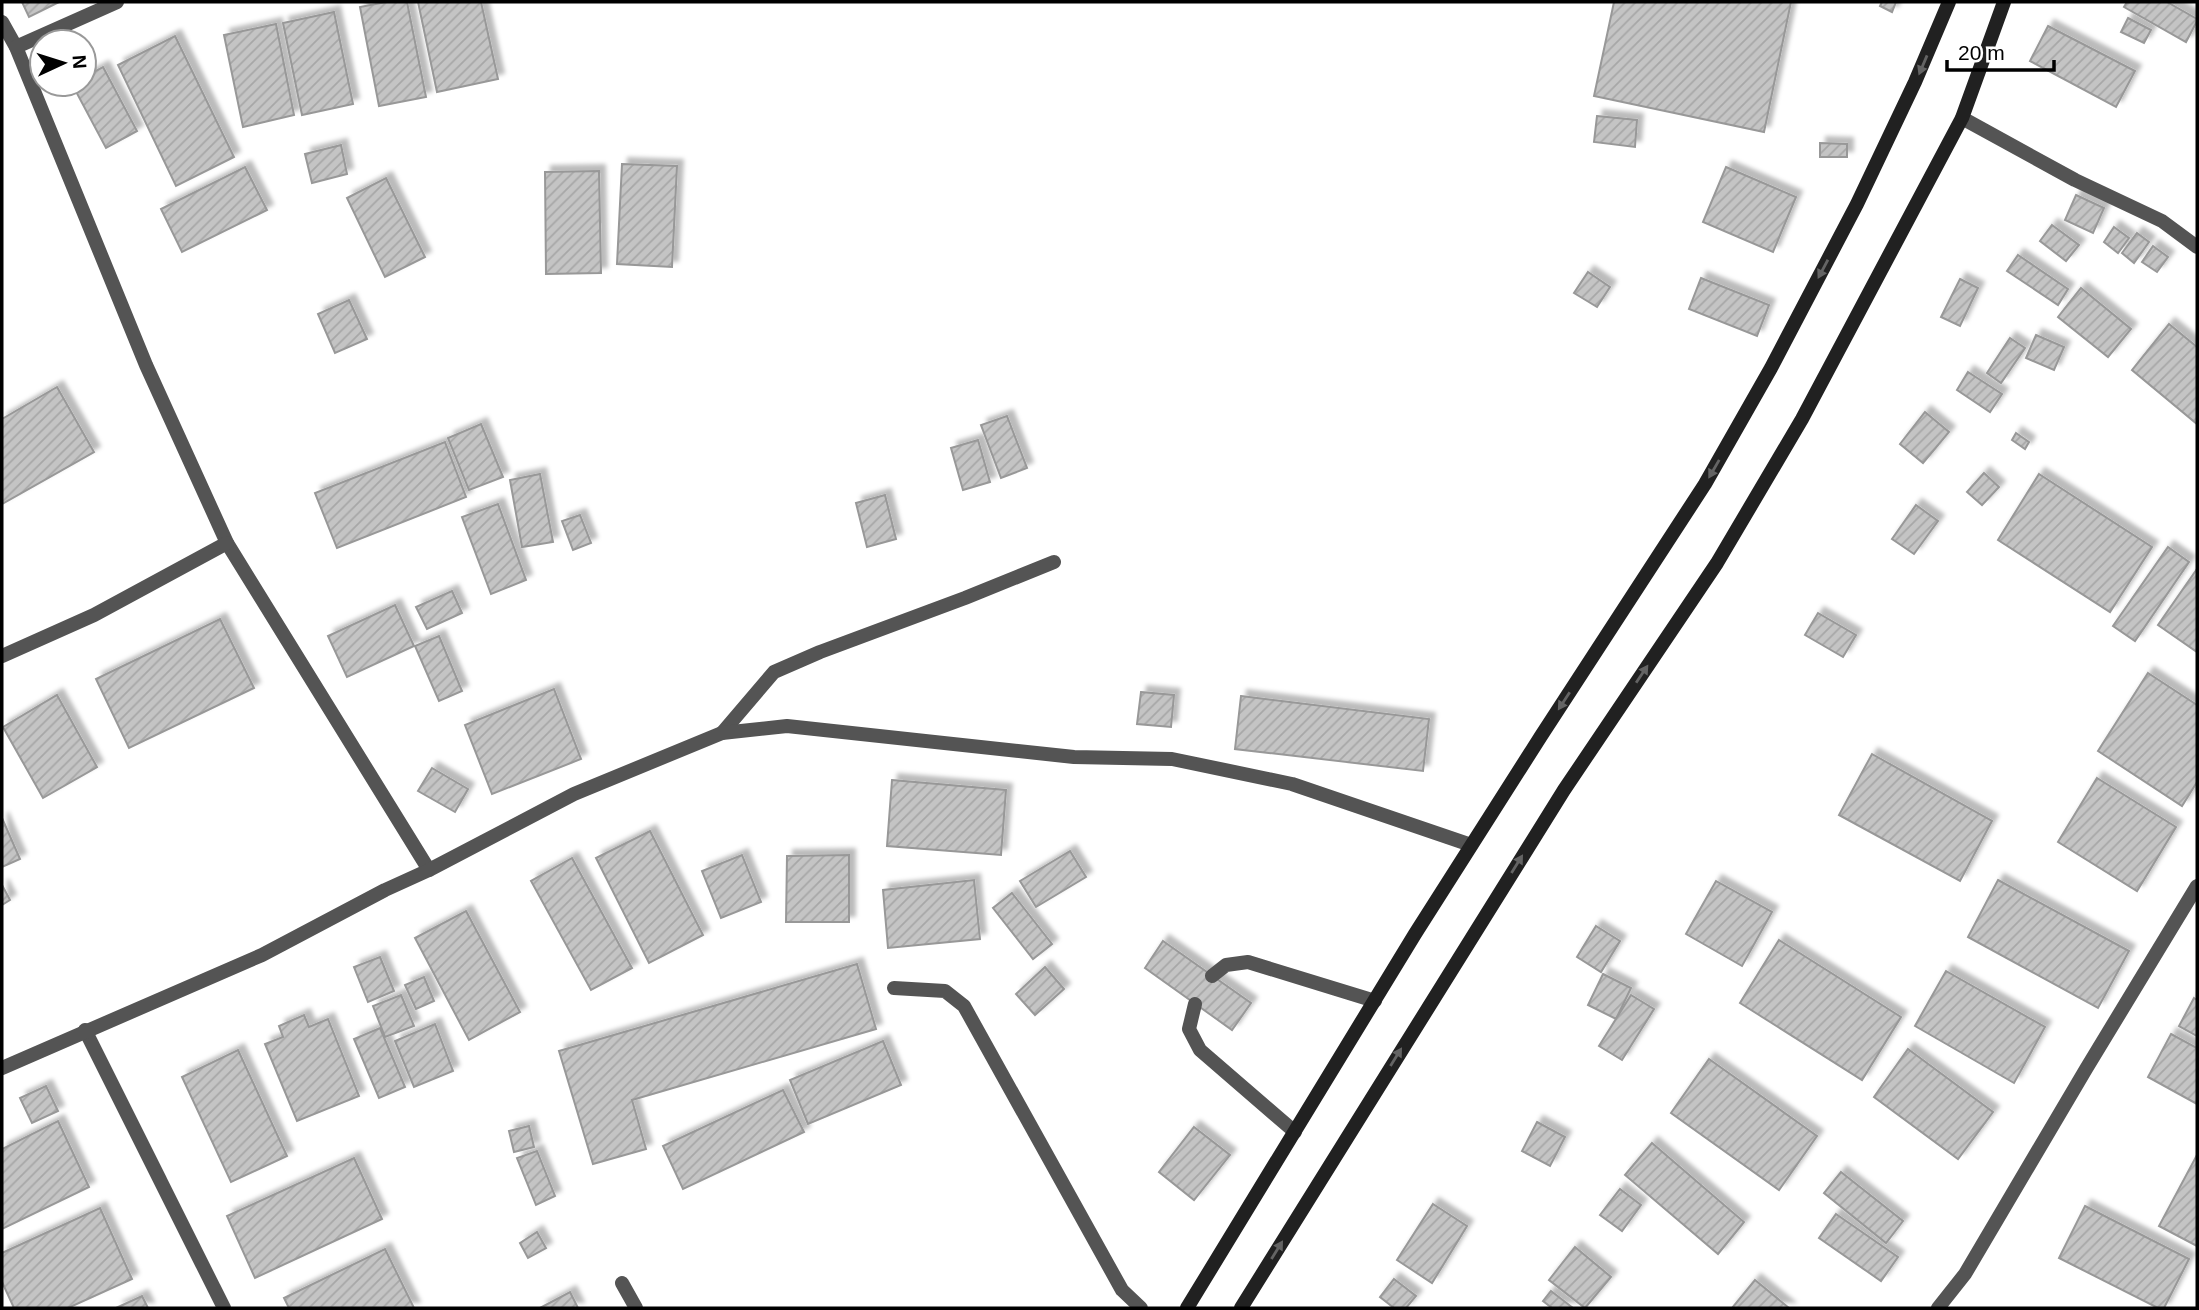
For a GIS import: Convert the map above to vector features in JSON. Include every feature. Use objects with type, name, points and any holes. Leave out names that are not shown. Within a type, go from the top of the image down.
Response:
[{"type":"main road","points":[[1188,1308],[1471,845],[1705,484],[1772,368],[1857,204],[1950,2]]},
{"type":"main road","points":[[1241,1308],[1564,790],[1717,563],[1808,408],[1962,118],[2004,2]]},
{"type":"street","points":[[16,47],[117,2]]},
{"type":"street","points":[[2,22],[16,47],[146,365],[227,542],[429,870]]},
{"type":"street","points":[[1962,118],[2075,180],[2162,221],[2197,247]]},
{"type":"street","points":[[2,656],[94,615],[227,542]]},
{"type":"street","points":[[722,733],[774,672],[1054,562]]},
{"type":"street","points":[[2,1068],[262,955],[574,794],[722,733],[787,726],[1074,757],[1172,759],[1292,784],[1471,845]]},
{"type":"street","points":[[1938,1308],[1965,1274],[2197,886]]},
{"type":"street","points":[[1212,976],[1226,965],[1248,961],[1375,1001]]},
{"type":"street","points":[[894,988],[945,991],[964,1006],[1122,1290],[1141,1308]]},
{"type":"street","points":[[1195,1004],[1189,1029],[1200,1050],[1295,1132]]},
{"type":"street","points":[[85,1030],[224,1308]]},
{"type":"street","points":[[622,1283],[636,1308]]},
{"type":"building","points":[[22,2],[59,2],[29,17]]},
{"type":"building","points":[[386,2],[407,2],[426,97],[379,106],[360,7]]},
{"type":"building","points":[[418,2],[481,2],[498,79],[437,92]]},
{"type":"building","points":[[1614,2],[1791,2],[1764,132],[1594,96]]},
{"type":"building","points":[[1882,2],[1896,2],[1892,12],[1880,6]]},
{"type":"building","points":[[2127,2],[2167,2],[2197,21],[2186,42],[2124,7]]},
{"type":"building","points":[[334,12],[353,104],[302,115],[283,23]]},
{"type":"building","points":[[2128,18],[2151,30],[2144,43],[2121,32]]},
{"type":"building","points":[[276,24],[294,115],[243,127],[224,35]]},
{"type":"building","points":[[2048,26],[2135,71],[2116,107],[2030,61]]},
{"type":"building","points":[[175,36],[234,157],[176,186],[118,65]]},
{"type":"building","points":[[103,67],[137,131],[106,148],[79,98],[98,98],[98,70]]},
{"type":"building","points":[[1597,116],[1637,120],[1635,147],[1594,142]]},
{"type":"building","points":[[1820,143],[1847,144],[1847,157],[1820,157]]},
{"type":"building","points":[[341,145],[347,174],[312,183],[305,154]]},
{"type":"building","points":[[622,164],[677,166],[672,267],[617,264]]},
{"type":"building","points":[[245,167],[267,210],[182,252],[161,209]]},
{"type":"building","points":[[1726,167],[1796,197],[1773,252],[1703,222]]},
{"type":"building","points":[[599,171],[601,273],[546,274],[545,172]]},
{"type":"building","points":[[386,178],[425,257],[385,277],[347,198]]},
{"type":"building","points":[[2076,195],[2104,208],[2093,233],[2065,220]]},
{"type":"building","points":[[2052,225],[2079,245],[2066,261],[2040,241]]},
{"type":"building","points":[[2114,227],[2129,238],[2118,253],[2104,242]]},
{"type":"building","points":[[2137,233],[2149,242],[2134,263],[2122,253]]},
{"type":"building","points":[[2153,246],[2168,257],[2157,272],[2142,262]]},
{"type":"building","points":[[2018,255],[2068,289],[2058,305],[2007,271]]},
{"type":"building","points":[[1588,272],[1610,287],[1597,307],[1574,293]]},
{"type":"building","points":[[1701,278],[1769,305],[1757,336],[1689,309]]},
{"type":"building","points":[[1960,279],[1978,288],[1960,326],[1941,317]]},
{"type":"building","points":[[2081,288],[2131,329],[2108,357],[2058,317]]},
{"type":"building","points":[[349,300],[367,339],[335,353],[318,314]]},
{"type":"building","points":[[2169,324],[2197,347],[2197,424],[2132,370]]},
{"type":"building","points":[[2036,335],[2064,347],[2054,370],[2026,358]]},
{"type":"building","points":[[2010,338],[2025,348],[2001,383],[1987,373]]},
{"type":"building","points":[[1968,372],[2002,394],[1990,412],[1957,390]]},
{"type":"building","points":[[57,387],[94,452],[2,504],[2,419]]},
{"type":"building","points":[[1925,412],[1949,432],[1923,463],[1900,444]]},
{"type":"building","points":[[1007,416],[1027,468],[1001,478],[981,425]]},
{"type":"building","points":[[481,424],[503,477],[469,490],[448,438]]},
{"type":"building","points":[[2016,433],[2029,442],[2025,449],[2012,440]]},
{"type":"building","points":[[978,440],[990,482],[963,490],[951,448]]},
{"type":"building","points":[[445,442],[466,497],[337,548],[315,493]]},
{"type":"building","points":[[1984,473],[1999,487],[1982,505],[1967,492]]},
{"type":"building","points":[[540,474],[553,542],[522,547],[510,480]]},
{"type":"building","points":[[2039,474],[2152,547],[2110,612],[1998,540]]},
{"type":"building","points":[[885,495],[896,539],[867,547],[856,503]]},
{"type":"building","points":[[498,504],[526,580],[491,594],[462,517]]},
{"type":"building","points":[[1916,505],[1938,521],[1914,554],[1892,539]]},
{"type":"building","points":[[580,515],[591,543],[573,550],[562,521]]},
{"type":"building","points":[[2168,547],[2189,562],[2135,641],[2113,626]]},
{"type":"building","points":[[2197,569],[2197,652],[2158,625]]},
{"type":"building","points":[[452,591],[462,613],[427,629],[416,607]]},
{"type":"building","points":[[395,605],[414,646],[347,677],[328,636]]},
{"type":"building","points":[[1818,613],[1856,635],[1843,657],[1805,635]]},
{"type":"building","points":[[220,619],[254,688],[129,748],[96,679]]},
{"type":"building","points":[[439,636],[462,691],[439,701],[415,646]]},
{"type":"building","points":[[2148,673],[2197,705],[2197,782],[2182,806],[2098,751]]},
{"type":"building","points":[[554,689],[581,759],[492,794],[465,725]]},
{"type":"building","points":[[1141,692],[1174,695],[1171,727],[1137,724]]},
{"type":"building","points":[[57,695],[97,767],[43,798],[3,727]]},
{"type":"building","points":[[1241,696],[1429,719],[1423,771],[1235,749]]},
{"type":"building","points":[[1872,754],[1992,821],[1960,881],[1839,815]]},
{"type":"building","points":[[432,768],[468,789],[455,812],[418,791]]},
{"type":"building","points":[[2097,778],[2176,827],[2137,891],[2058,842]]},
{"type":"building","points":[[892,780],[1006,790],[1001,855],[887,846]]},
{"type":"building","points":[[2,818],[20,859],[2,867]]},
{"type":"building","points":[[650,831],[703,935],[649,963],[596,858]]},
{"type":"building","points":[[1070,851],[1086,877],[1036,907],[1020,881]]},
{"type":"building","points":[[742,855],[761,902],[721,918],[702,871]]},
{"type":"building","points":[[849,855],[849,922],[786,922],[787,856]]},
{"type":"building","points":[[572,858],[632,968],[591,990],[531,881]]},
{"type":"building","points":[[974,880],[980,939],[888,948],[883,890]]},
{"type":"building","points":[[1998,880],[2129,951],[2098,1008],[1968,937]]},
{"type":"building","points":[[1716,881],[1772,912],[1742,966],[1686,934]]},
{"type":"building","points":[[2,885],[10,900],[2,905]]},
{"type":"building","points":[[1012,893],[1052,944],[1033,959],[993,908]]},
{"type":"building","points":[[466,911],[520,1012],[469,1040],[415,938]]},
{"type":"building","points":[[1596,926],[1620,941],[1601,972],[1577,957]]},
{"type":"building","points":[[1779,940],[1901,1017],[1862,1080],[1740,1003]]},
{"type":"building","points":[[1163,941],[1251,1003],[1232,1030],[1145,968]]},
{"type":"building","points":[[380,957],[394,991],[368,1002],[354,967]]},
{"type":"building","points":[[857,964],[876,1029],[632,1100],[646,1149],[593,1164],[559,1051]]},
{"type":"building","points":[[1045,967],[1064,989],[1035,1015],[1016,994]]},
{"type":"building","points":[[1946,971],[2045,1027],[2014,1083],[1915,1026]]},
{"type":"building","points":[[1603,974],[1631,988],[1616,1019],[1588,1005]]},
{"type":"building","points":[[424,977],[434,1001],[416,1009],[405,985]]},
{"type":"building","points":[[401,995],[414,1026],[385,1037],[373,1006]]},
{"type":"building","points":[[1631,995],[1654,1009],[1622,1060],[1599,1046]]},
{"type":"building","points":[[2194,998],[2197,1000],[2197,1036],[2179,1026]]},
{"type":"building","points":[[304,1015],[309,1027],[328,1019],[359,1096],[297,1121],[265,1044],[283,1037],[279,1026]]},
{"type":"building","points":[[435,1024],[453,1071],[414,1087],[395,1041]]},
{"type":"building","points":[[380,1028],[405,1087],[379,1098],[354,1039]]},
{"type":"building","points":[[2171,1034],[2197,1048],[2197,1104],[2148,1077]]},
{"type":"building","points":[[883,1041],[901,1085],[808,1124],[790,1080]]},
{"type":"building","points":[[1908,1049],[1993,1112],[1958,1159],[1874,1097]]},
{"type":"building","points":[[238,1050],[287,1156],[231,1182],[182,1077]]},
{"type":"building","points":[[1709,1059],[1817,1136],[1779,1190],[1671,1113]]},
{"type":"building","points":[[46,1086],[58,1111],[32,1123],[20,1098]]},
{"type":"building","points":[[783,1090],[804,1132],[683,1189],[663,1146]]},
{"type":"building","points":[[58,1121],[89,1187],[2,1229],[2,1149]]},
{"type":"building","points":[[1537,1122],[1565,1137],[1550,1166],[1522,1151]]},
{"type":"building","points":[[529,1126],[534,1147],[514,1152],[509,1131]]},
{"type":"building","points":[[1194,1127],[1230,1155],[1194,1200],[1159,1172]]},
{"type":"building","points":[[1652,1143],[1744,1222],[1718,1254],[1625,1175]]},
{"type":"building","points":[[537,1151],[555,1196],[536,1205],[517,1158]]},
{"type":"building","points":[[2197,1155],[2197,1246],[2159,1226]]},
{"type":"building","points":[[354,1158],[382,1219],[255,1278],[227,1216]]},
{"type":"building","points":[[1841,1172],[1903,1221],[1886,1243],[1824,1193]]},
{"type":"building","points":[[1620,1189],[1641,1205],[1622,1231],[1600,1215]]},
{"type":"building","points":[[1433,1204],[1467,1226],[1432,1283],[1397,1260]]},
{"type":"building","points":[[2085,1206],[2189,1259],[2164,1308],[2158,1308],[2059,1258]]},
{"type":"building","points":[[100,1208],[132,1279],[68,1308],[14,1308],[2,1282],[2,1253]]},
{"type":"building","points":[[1836,1214],[1898,1257],[1881,1281],[1819,1238]]},
{"type":"building","points":[[537,1232],[546,1248],[528,1258],[520,1243]]},
{"type":"building","points":[[1575,1247],[1611,1277],[1585,1308],[1549,1280]]},
{"type":"building","points":[[385,1249],[414,1308],[289,1308],[284,1298]]},
{"type":"building","points":[[1394,1279],[1416,1296],[1406,1308],[1394,1308],[1380,1297]]},
{"type":"building","points":[[1755,1280],[1789,1308],[1732,1308]]},
{"type":"building","points":[[1551,1291],[1573,1308],[1552,1308],[1543,1301]]},
{"type":"building","points":[[570,1292],[578,1308],[540,1308]]},
{"type":"building","points":[[142,1296],[148,1308],[116,1308]]}]
